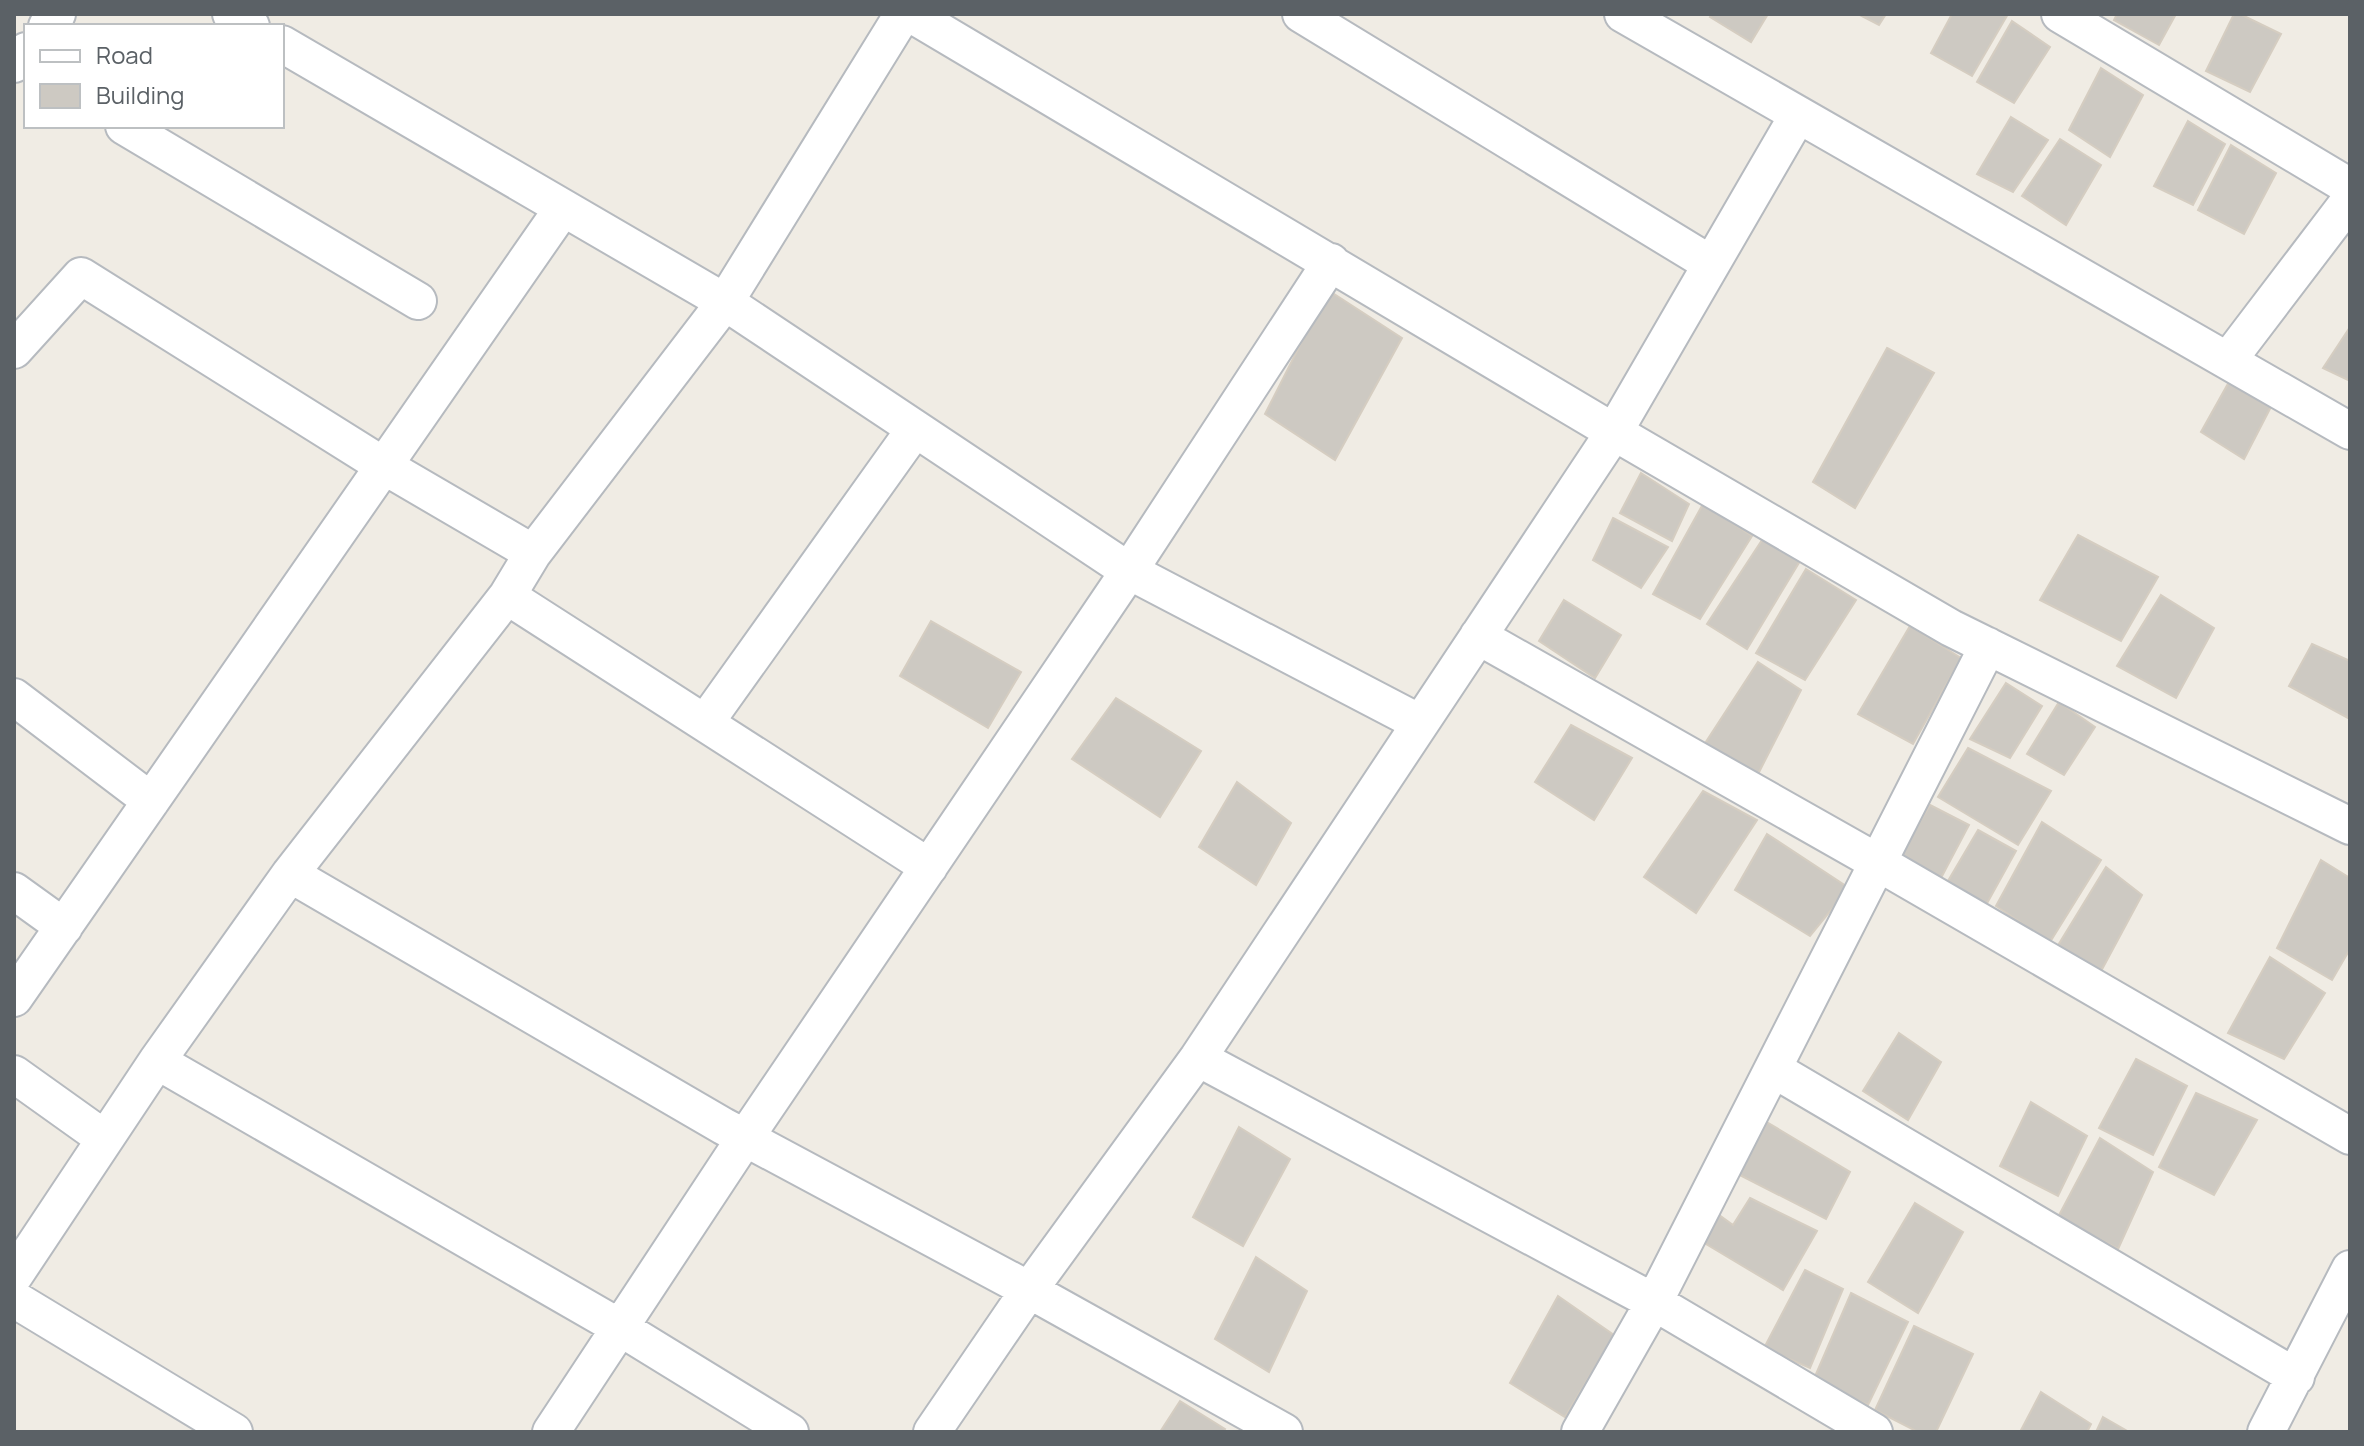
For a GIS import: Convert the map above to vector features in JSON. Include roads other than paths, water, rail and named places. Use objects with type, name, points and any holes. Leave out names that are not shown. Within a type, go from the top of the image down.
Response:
[{"type":"street","points":[[14,1276],[157,1061],[290,874],[507,596],[533,553],[725,302],[903,14]]},
{"type":"street","points":[[911,14],[1614,432],[1951,628],[2350,826]]},
{"type":"street","points":[[1301,14],[1711,264]]},
{"type":"street","points":[[1623,14],[2350,431]]},
{"type":"street","points":[[2060,14],[2350,187]]},
{"type":"street","points":[[284,45],[725,302],[1129,571],[1420,723]]},
{"type":"street","points":[[932,1432],[1029,1290],[1198,1058],[1614,432],[1798,115]]},
{"type":"street","points":[[127,128],[418,301]]},
{"type":"street","points":[[2229,359],[2350,200]]},
{"type":"street","points":[[14,998],[563,208]]},
{"type":"street","points":[[551,1432],[745,1138],[1129,571],[1331,262]]},
{"type":"street","points":[[14,350],[81,276],[384,466],[533,553]]},
{"type":"street","points":[[705,723],[915,429]]},
{"type":"street","points":[[507,596],[929,867]]},
{"type":"street","points":[[1478,636],[1877,862],[2350,1136]]},
{"type":"street","points":[[1580,1432],[1654,1302],[1988,646]]},
{"type":"street","points":[[14,697],[151,801]]},
{"type":"street","points":[[290,874],[745,1138],[1029,1290],[1284,1432]]},
{"type":"street","points":[[14,891],[64,927]]},
{"type":"street","points":[[1198,1058],[1654,1302],[1874,1432]]},
{"type":"street","points":[[157,1061],[619,1327],[790,1432]]},
{"type":"street","points":[[1773,1069],[2296,1377]]},
{"type":"street","points":[[14,1074],[105,1139]]},
{"type":"street","points":[[2266,1432],[2350,1269]]},
{"type":"street","points":[[14,1299],[234,1432]]}]
